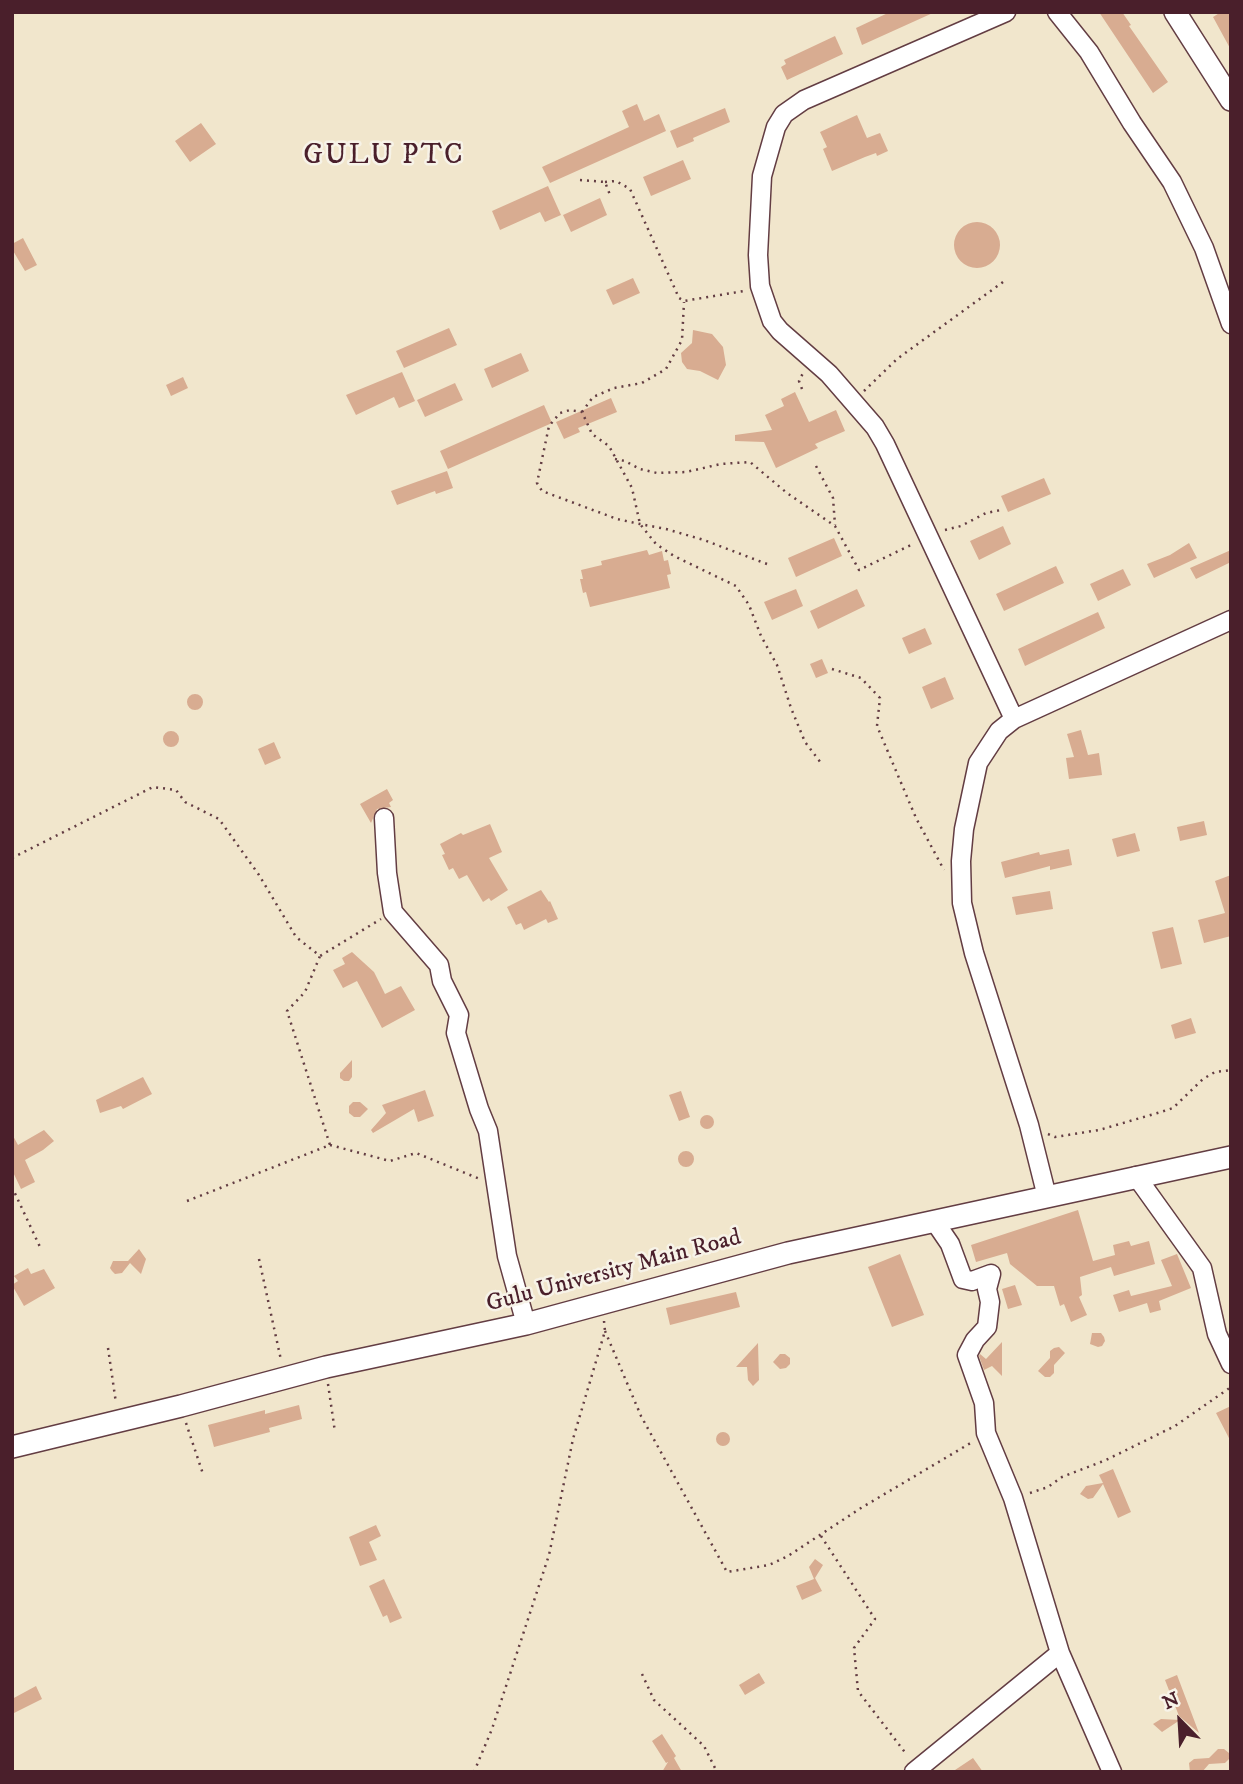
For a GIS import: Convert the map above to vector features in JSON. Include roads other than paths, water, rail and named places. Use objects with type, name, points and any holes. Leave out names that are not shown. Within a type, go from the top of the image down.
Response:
[{"type":"street","points":[[1006,12],[804,100],[784,114],[776,127],[762,176],[758,255],[760,286],[766,309],[780,331],[830,374],[886,444],[1014,719]]},
{"type":"street","points":[[1057,12],[1089,52],[1172,182],[1204,248],[1231,324]]},
{"type":"street","points":[[1175,12],[1231,100]]},
{"type":"street","points":[[1047,1197],[1029,1125],[974,953],[962,904],[961,861],[964,829],[978,763],[999,731],[1014,719],[1231,620]]},
{"type":"street","points":[[384,818],[387,873],[393,912],[439,965],[442,981],[460,1015],[456,1033],[488,1131],[507,1256],[526,1324]]},
{"type":"street","name":"Gulu University Main Road","points":[[12,1447],[181,1406],[284,1377],[526,1324],[788,1253],[1231,1157]]},
{"type":"street","points":[[1136,1176],[1202,1268],[1217,1334],[1231,1364]]},
{"type":"street","points":[[935,1222],[950,1244],[963,1279],[972,1282],[991,1273],[987,1289],[990,1302],[987,1327],[975,1340],[967,1355],[984,1403],[986,1433],[1013,1498],[1060,1653],[1112,1772]]},
{"type":"street","points":[[916,1770],[1060,1653]]},
{"type":"district","name":"GULU PTC","points":[[384,157]]}]
